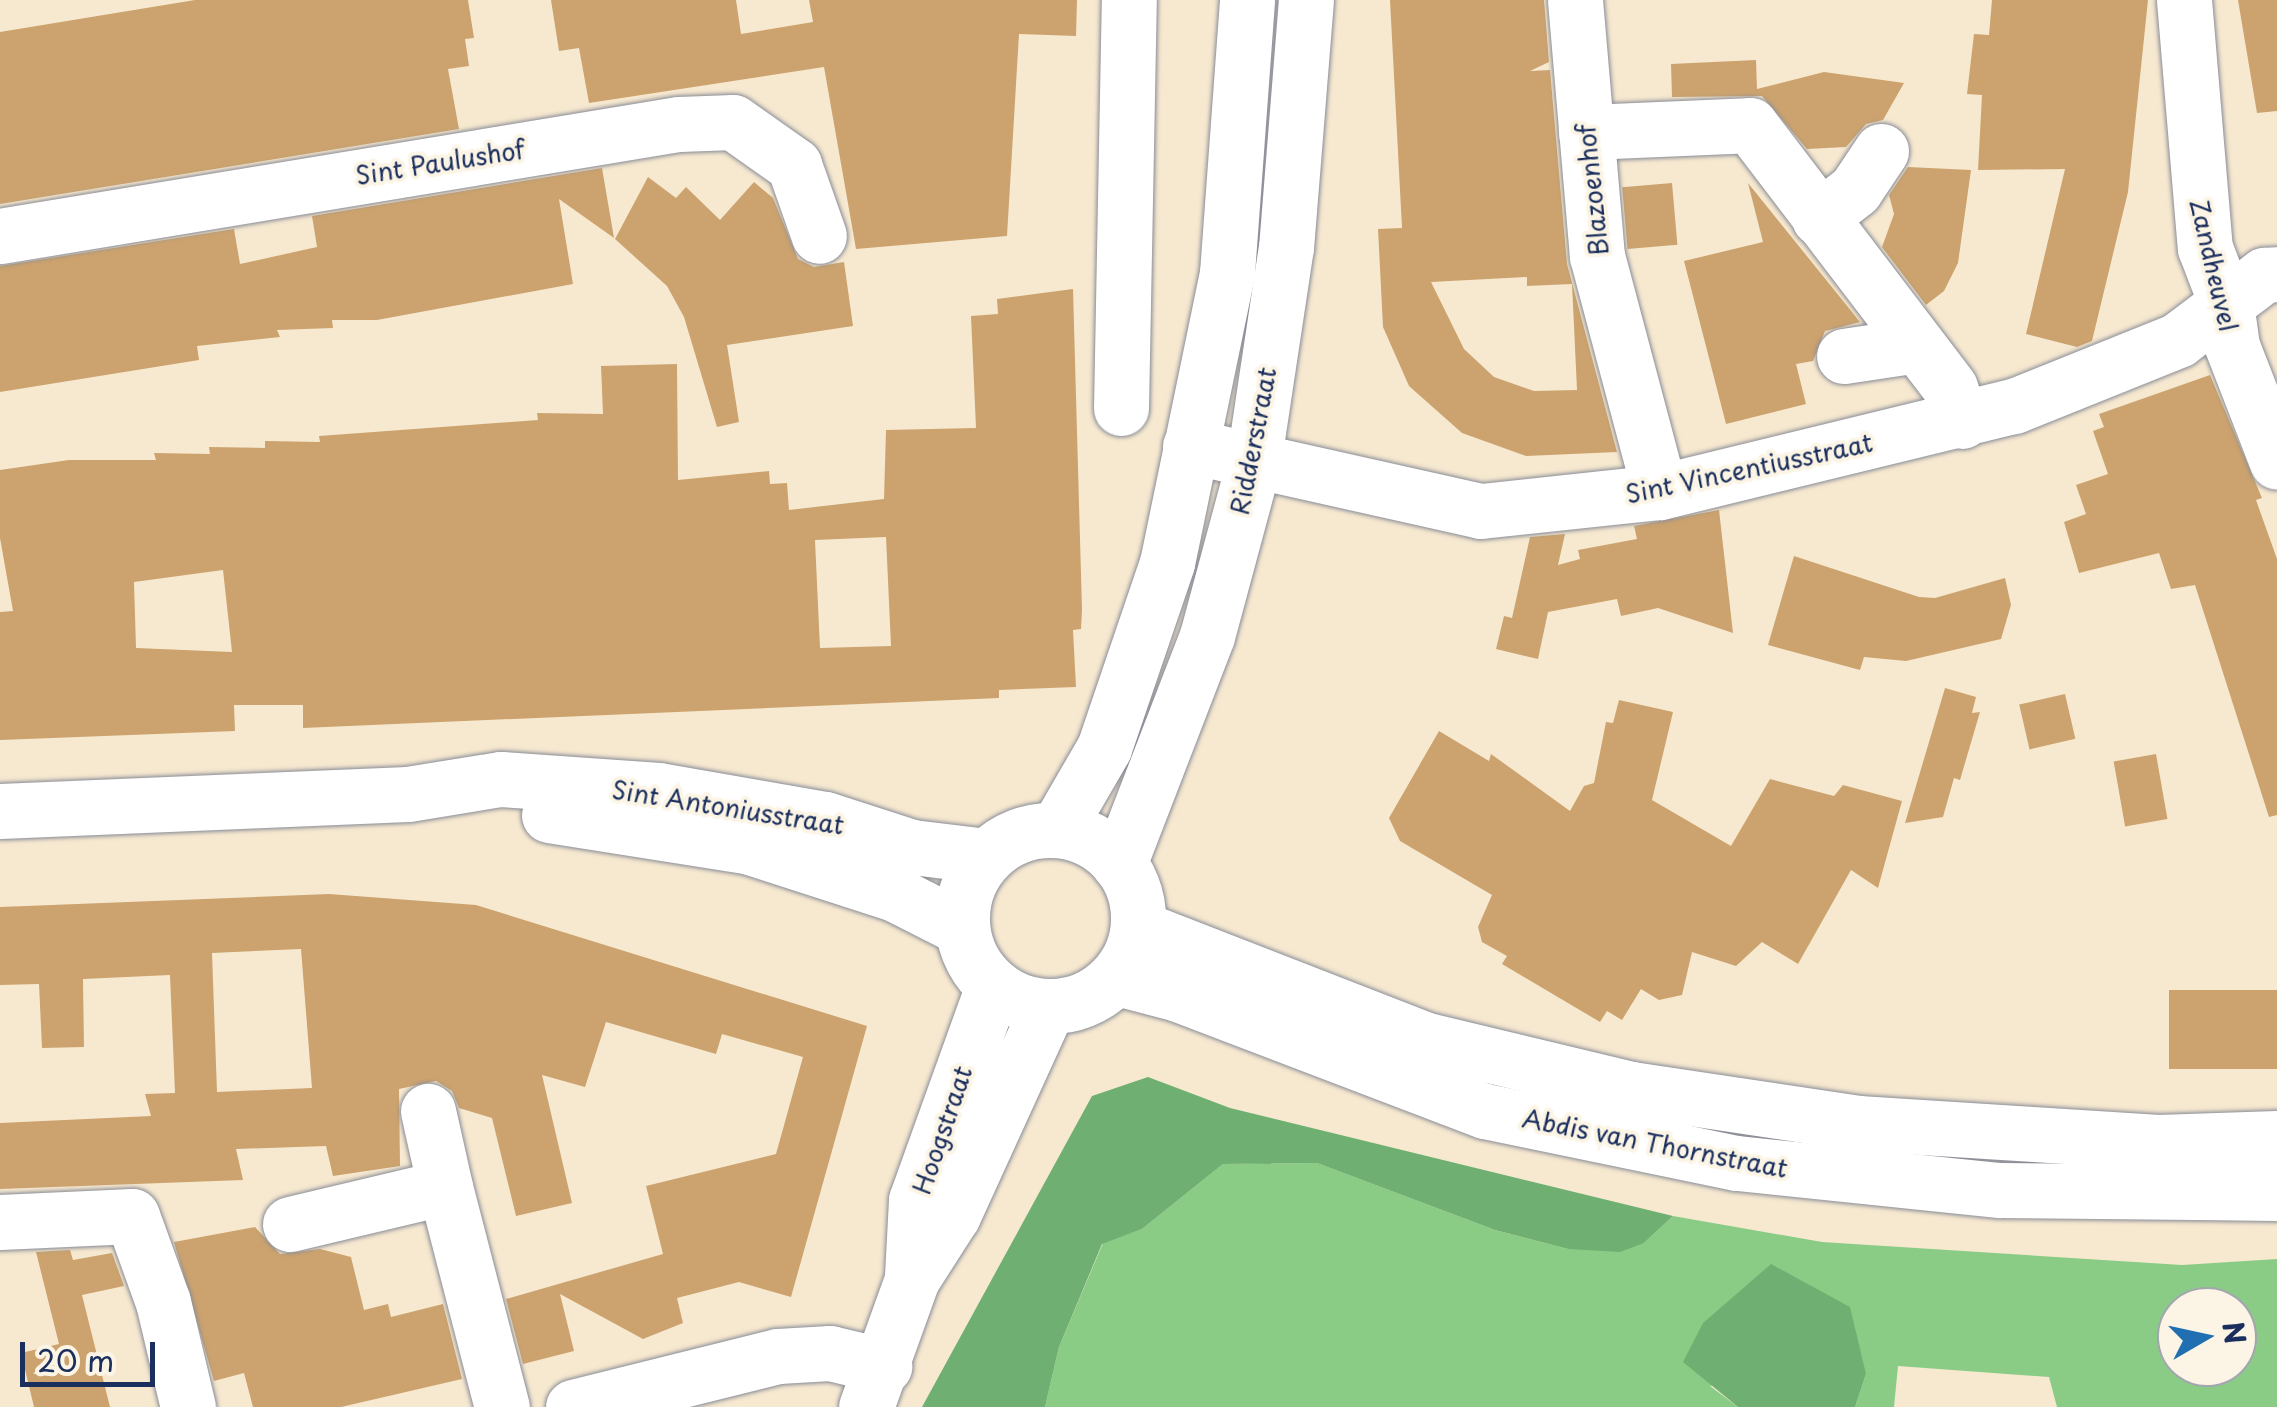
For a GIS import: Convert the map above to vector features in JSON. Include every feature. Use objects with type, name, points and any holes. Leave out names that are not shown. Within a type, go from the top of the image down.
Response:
[{"type":"street","points":[[1122,408],[1129,0]]},
{"type":"street","points":[[1057,830],[1104,748],[1167,563],[1227,273],[1247,0]]},
{"type":"street","name":"Ridderstraat","points":[[1120,864],[1207,636],[1253,465],[1286,248],[1306,0]]},
{"type":"street","name":"Blazoenhof","points":[[1575,0],[1596,256],[1660,492]]},
{"type":"street","name":"Zandheuvel","points":[[2184,0],[2196,185],[2205,248],[2226,303],[2232,346],[2277,462]]},
{"type":"street","name":"Sint Paulushof","points":[[0,236],[620,133],[734,122],[794,165],[819,236]]},
{"type":"street","points":[[1586,132],[1750,125],[1950,388],[1962,421]]},
{"type":"street","points":[[1819,218],[1855,190],[1881,151]]},
{"type":"street","name":"Sint Vincentiusstraat","points":[[1190,446],[1253,465],[1480,512],[1660,492],[1962,421],[2178,340],[2264,275],[2277,274]]},
{"type":"street","points":[[1844,356],[1917,345]]},
{"type":"street","name":"Sint Antoniusstraat","points":[[0,811],[408,794],[501,779],[659,790],[825,819],[912,846],[986,856]]},
{"type":"street","name":"Sint Antoniusstraat","points":[[408,794],[750,848],[895,894],[962,928]]},
{"type":"street","points":[[1057,830],[1081,834],[1120,864],[1132,884],[1139,928],[1117,978],[1086,1000],[1048,1008],[993,986],[972,960],[962,928],[962,902],[986,856],[1019,836],[1057,830]]},
{"type":"street","name":"Abdis van Thornstraat","points":[[1139,928],[1427,1040],[1631,1090],[1858,1124],[2158,1142],[2277,1138]]},
{"type":"street","name":"Abdis van Thornstraat","points":[[1117,978],[1485,1111],[1737,1163],[2000,1190],[2277,1193]]},
{"type":"street","name":"Hoogstraat","points":[[912,1279],[916,1200],[993,986]]},
{"type":"street","name":"Hoogstraat","points":[[875,1386],[912,1279],[953,1215],[1048,1008]]},
{"type":"street","points":[[428,1111],[502,1407]]},
{"type":"street","points":[[290,1224],[446,1187]]},
{"type":"street","points":[[0,1222],[132,1216],[163,1302],[188,1407]]},
{"type":"street","points":[[573,1407],[778,1356],[830,1353],[875,1386]]},
{"type":"green space","points":[[1148,1077],[1230,1108],[1673,1216],[1644,1243],[1620,1252],[1568,1249],[1495,1230],[1317,1163],[1223,1164],[1142,1229],[1102,1244],[1059,1347],[1045,1407],[922,1407],[1092,1096]]},
{"type":"green space","points":[[1317,1163],[1495,1230],[1568,1249],[1644,1243],[1673,1216],[1822,1242],[2182,1265],[2277,1259],[2277,1407],[2057,1407],[2049,1377],[1898,1366],[1894,1407],[1855,1407],[1866,1374],[1710,1386],[1738,1407],[1045,1407],[1059,1347],[1103,1243],[1142,1229],[1223,1164]]},
{"type":"green space","points":[[1771,1264],[1850,1307],[1866,1374],[1855,1407],[1738,1407],[1683,1362],[1703,1323]]},
{"type":"building","points":[[195,0],[468,0],[474,38],[465,39],[469,66],[448,69],[459,129],[0,204],[0,32]]},
{"type":"building","points":[[551,0],[736,0],[741,34],[813,22],[809,0],[1077,0],[1076,36],[1019,34],[1007,236],[856,249],[824,67],[589,103],[579,48],[559,51]]},
{"type":"building","points":[[1390,0],[1544,0],[1549,62],[1530,71],[1550,70],[1567,264],[1617,452],[1526,456],[1462,433],[1409,386],[1383,327],[1378,229],[1402,228]],"holes":[[[1527,277],[1527,286],[1572,284],[1577,390],[1534,391],[1494,377],[1464,349],[1431,282]]]},
{"type":"building","points":[[1992,0],[2148,0],[2128,192],[2092,341],[2077,347],[2026,334],[2065,169],[1978,170],[1982,95],[1967,94],[1974,34],[1989,35]]},
{"type":"building","points":[[2238,0],[2277,0],[2277,111],[2257,113]]},
{"type":"building","points":[[1756,60],[1757,89],[1824,72],[1904,83],[1883,120],[1866,124],[1846,147],[1807,149],[1762,96],[1672,97],[1671,64]]},
{"type":"building","points":[[1908,167],[1971,170],[1958,263],[1944,291],[1926,305],[1882,247],[1894,214],[1889,195]]},
{"type":"building","points":[[602,168],[614,238],[559,199],[573,284],[377,320],[332,320],[333,328],[277,330],[280,337],[197,346],[199,360],[0,392],[0,266],[234,229],[240,264],[317,247],[312,216]]},
{"type":"building","points":[[648,177],[676,198],[686,187],[720,220],[754,182],[773,198],[798,259],[814,267],[844,262],[853,326],[727,345],[739,422],[717,427],[684,317],[667,286],[615,239]]},
{"type":"building","points":[[1672,183],[1677,245],[1628,249],[1622,187]]},
{"type":"building","points":[[1748,183],[1860,322],[1825,331],[1813,361],[1796,364],[1806,404],[1726,424],[1684,261],[1763,242]]},
{"type":"building","points":[[1073,289],[1082,610],[1081,629],[1073,630],[1076,687],[999,690],[999,698],[303,728],[303,705],[234,705],[235,731],[0,740],[0,612],[13,611],[0,538],[0,470],[69,460],[156,460],[154,453],[210,454],[209,447],[265,448],[265,441],[320,442],[319,436],[538,420],[537,413],[603,414],[601,366],[677,364],[678,480],[769,471],[770,484],[787,483],[789,510],[884,499],[886,430],[976,428],[971,316],[998,314],[997,299]],"holes":[[[886,537],[891,646],[820,648],[815,540]],[[223,570],[232,652],[136,648],[134,582]]]},
{"type":"building","points":[[2210,375],[2262,498],[2256,500],[2277,559],[2277,815],[2269,817],[2195,585],[2171,589],[2159,553],[2079,573],[2064,522],[2086,514],[2076,485],[2108,474],[2093,431],[2104,427],[2099,414]]},
{"type":"building","points":[[1719,510],[1733,633],[1658,608],[1621,616],[1617,599],[1548,612],[1538,659],[1496,649],[1504,616],[1512,618],[1530,537],[1565,534],[1558,565],[1580,559],[1578,550],[1637,539],[1634,526]]},
{"type":"building","points":[[1794,556],[1919,597],[1935,598],[2005,578],[2011,605],[2001,639],[1906,661],[1864,657],[1860,670],[1768,645]]},
{"type":"building","points":[[1945,688],[1976,697],[1972,713],[1980,712],[1960,780],[1954,778],[1943,817],[1905,823]]},
{"type":"building","points":[[2065,694],[2075,739],[2030,749],[2019,705]]},
{"type":"building","points":[[1619,700],[1673,712],[1652,800],[1731,846],[1770,779],[1834,796],[1843,785],[1902,801],[1878,888],[1851,870],[1798,964],[1762,942],[1736,966],[1692,952],[1682,995],[1659,1000],[1641,989],[1622,1020],[1607,1011],[1600,1022],[1502,964],[1507,956],[1482,942],[1478,927],[1492,895],[1400,841],[1389,818],[1439,731],[1489,761],[1491,754],[1570,811],[1584,786],[1594,783],[1606,722],[1613,723]]},
{"type":"building","points":[[2156,754],[2167,819],[2125,826],[2114,761]]},
{"type":"building","points":[[329,894],[476,905],[867,1026],[791,1297],[739,1282],[677,1298],[683,1323],[643,1339],[560,1294],[574,1351],[523,1364],[506,1299],[663,1254],[646,1186],[776,1154],[803,1057],[722,1034],[716,1054],[606,1022],[585,1087],[542,1075],[572,1203],[516,1216],[492,1118],[459,1108],[452,1091],[436,1081],[399,1089],[400,1166],[333,1176],[326,1146],[236,1149],[243,1180],[0,1189],[0,1123],[151,1116],[145,1094],[175,1093],[170,975],[83,979],[84,1047],[42,1048],[39,984],[0,985],[0,907]],"holes":[[[301,949],[312,1088],[217,1092],[212,953]]]},
{"type":"building","points":[[2169,990],[2277,990],[2277,1069],[2169,1069]]},
{"type":"building","points":[[255,1227],[280,1254],[320,1249],[351,1257],[364,1310],[388,1304],[391,1317],[443,1304],[462,1379],[341,1407],[253,1407],[244,1373],[214,1381],[174,1242]]},
{"type":"building","points":[[70,1250],[73,1260],[112,1253],[124,1286],[82,1295],[110,1407],[34,1407],[21,1353],[59,1344],[36,1252]]}]
